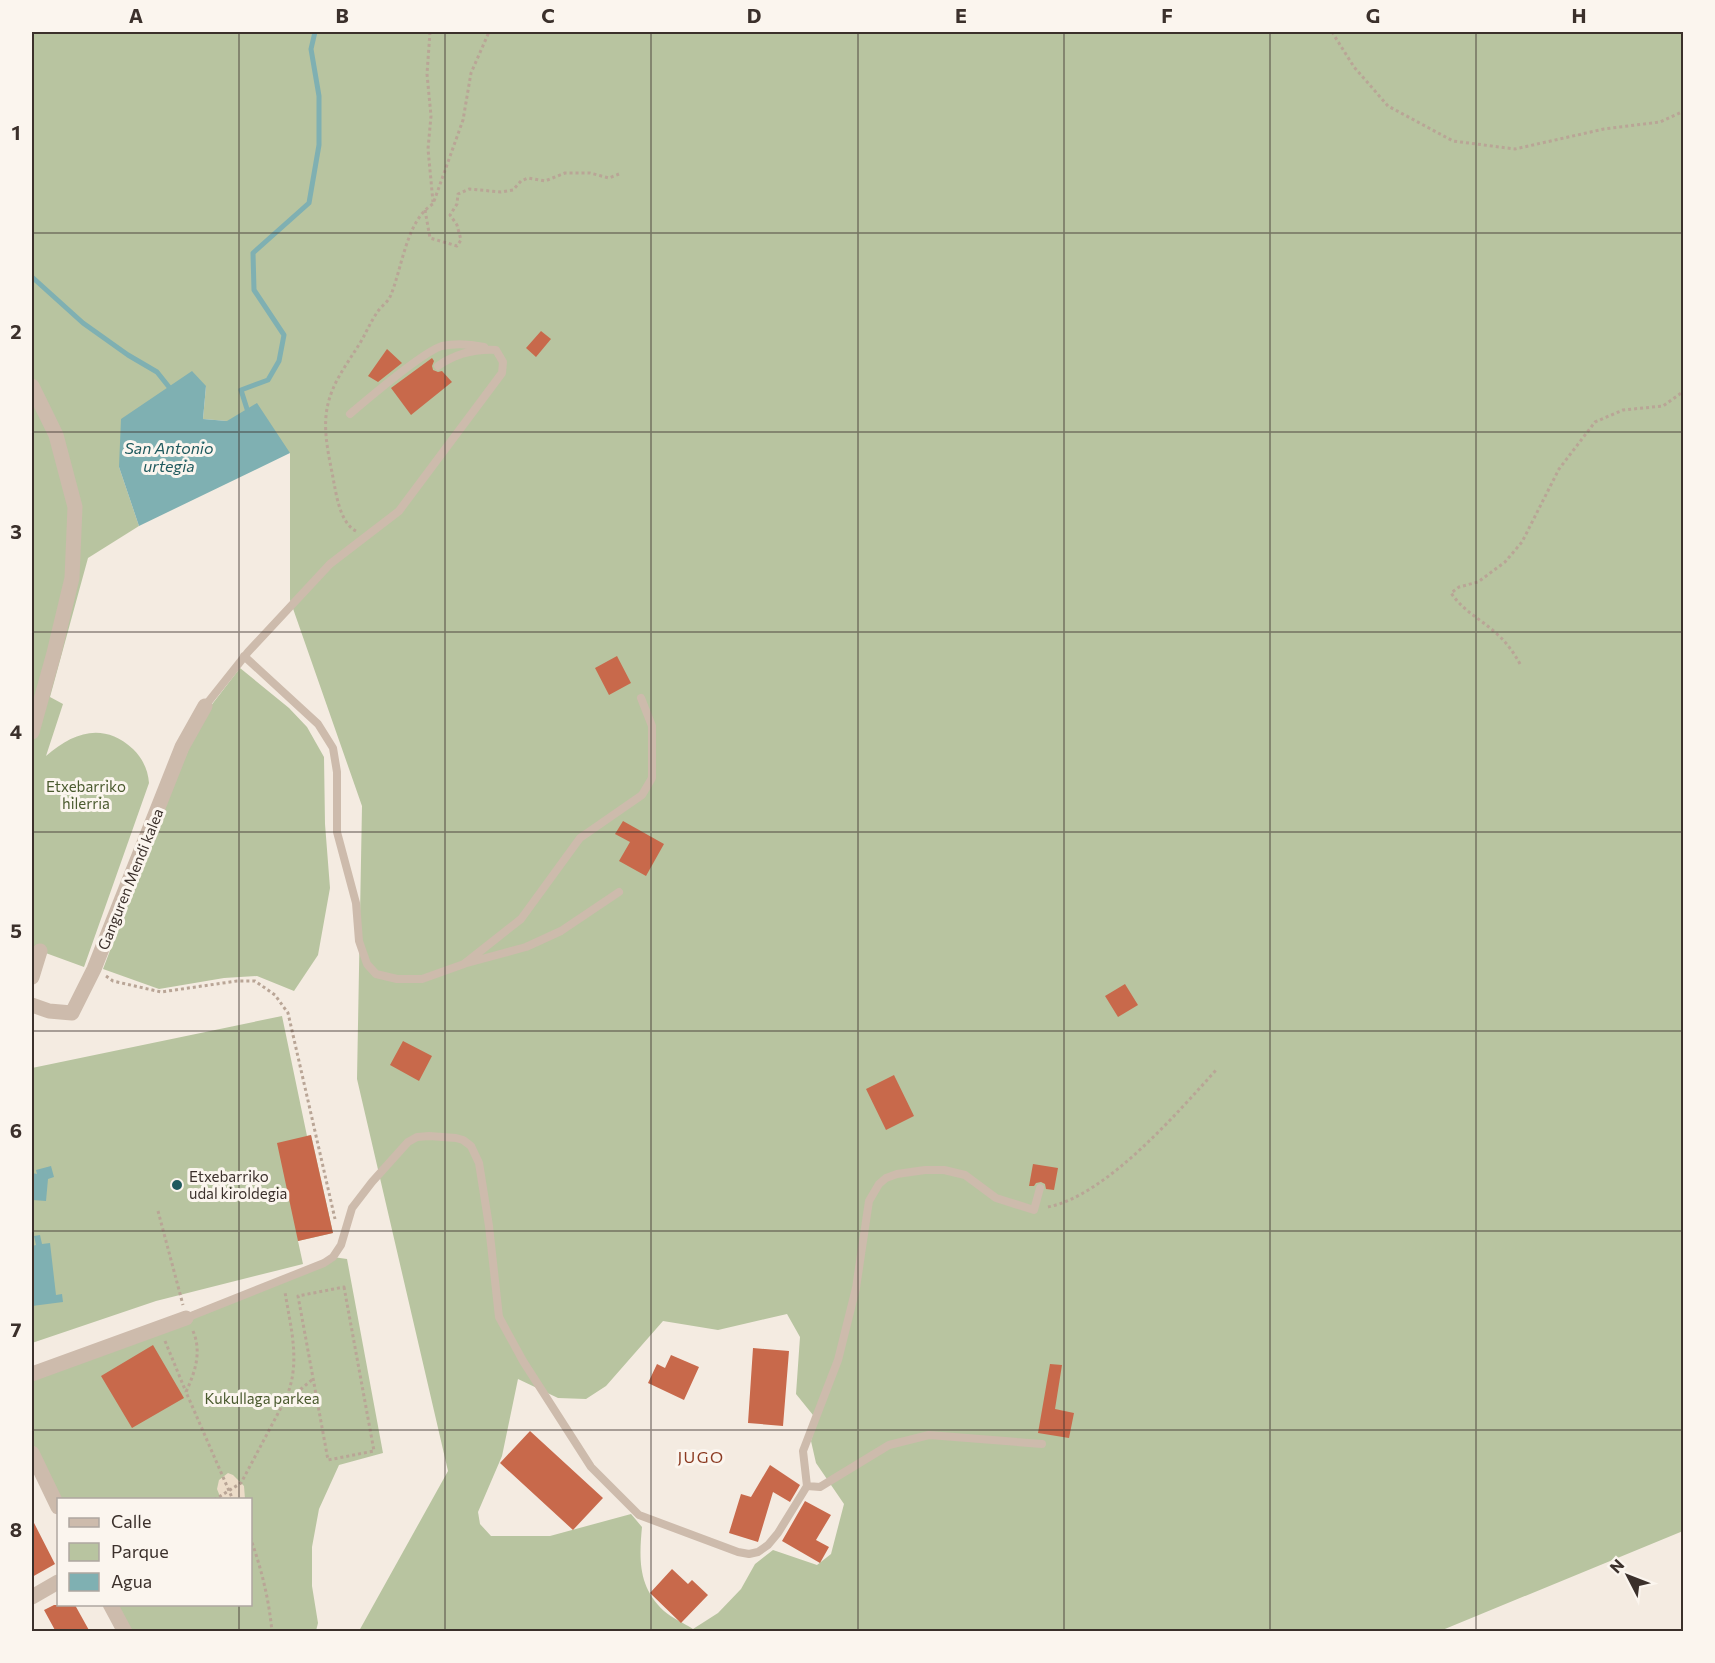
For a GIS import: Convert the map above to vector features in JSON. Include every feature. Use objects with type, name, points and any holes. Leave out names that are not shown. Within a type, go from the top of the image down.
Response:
[{"type":"street","points":[[32,386],[56,435],[75,507],[72,578],[32,732]]},
{"type":"street","name":"Ganguren Mendi kalea","points":[[32,1005],[49,1011],[72,1013],[94,969],[182,747],[205,706]]},
{"type":"street","points":[[32,977],[40,951]]},
{"type":"street","points":[[32,1374],[186,1318]]},
{"type":"street","points":[[32,1453],[57,1505]]},
{"type":"street","points":[[32,1597],[57,1583]]},
{"type":"street","points":[[111,1606],[125,1632]]},
{"type":"lane","points":[[205,706],[244,656],[330,564],[399,511],[502,373],[503,362],[496,350],[469,344],[440,347],[418,361],[350,414]]},
{"type":"lane","points":[[438,366],[462,354],[496,350]]},
{"type":"lane","points":[[244,656],[318,724],[333,748],[336,772],[337,832],[356,903],[359,941],[367,964],[376,974],[397,979],[422,979],[464,964],[526,947],[561,931],[619,892]]},
{"type":"lane","points":[[464,964],[521,919],[580,838],[642,795],[652,778],[652,726],[641,698]]},
{"type":"lane","points":[[186,1318],[324,1263],[333,1257],[341,1245],[352,1208],[408,1142],[417,1137],[429,1136],[463,1140],[471,1146],[479,1163],[489,1226],[499,1317],[523,1361],[591,1467],[639,1515],[749,1554],[758,1552],[768,1545],[807,1486],[803,1451],[838,1360],[856,1288],[869,1201],[879,1184],[885,1178],[897,1174],[945,1170],[964,1175],[996,1198],[1034,1210],[1040,1188]]},
{"type":"lane","points":[[807,1486],[820,1487],[889,1445],[929,1435],[1042,1444]]},
{"type":"path","points":[[430,32],[428,64],[431,116],[428,149],[433,204]]},
{"type":"path","points":[[346,521],[338,504],[327,445],[326,414],[338,374],[377,312],[389,298],[396,282],[406,242],[425,209],[433,204],[464,120],[471,74],[489,32]]},
{"type":"path","points":[[1332,32],[1354,67],[1388,106],[1453,141],[1515,149],[1604,129],[1660,122],[1683,111]]},
{"type":"path","points":[[425,209],[430,238],[457,246],[461,240],[457,225],[450,215],[457,204],[458,194],[469,189],[501,192],[513,190],[521,181],[528,178],[545,180],[565,173],[590,173],[609,178],[619,174]]},
{"type":"path","points":[[1520,664],[1504,640],[1460,606],[1451,593],[1460,586],[1478,582],[1505,562],[1522,542],[1559,470],[1594,422],[1623,410],[1662,405],[1683,391]]},
{"type":"path","points":[[94,969],[113,981],[161,992],[237,981],[255,981],[275,995],[288,1013],[341,1245]]},
{"type":"path","points":[[1034,1210],[1061,1204],[1085,1192],[1127,1161],[1171,1119],[1217,1069]]},
{"type":"path","points":[[158,1212],[186,1318],[195,1337],[198,1358],[186,1392]]},
{"type":"path","points":[[217,1498],[241,1483],[283,1404],[294,1377],[295,1363],[282,1278]]},
{"type":"path","points":[[344,1287],[374,1451],[328,1460],[313,1379],[297,1296],[344,1287]]},
{"type":"path","points":[[159,1329],[232,1498]]},
{"type":"path","points":[[283,1404],[313,1379]]},
{"type":"path","points":[[252,1543],[270,1610],[272,1632]]},
{"type":"green space","name":"Etxebarriko hilerria","points":[[32,32],[1683,32],[1683,1531],[1440,1631],[359,1631],[448,1471],[357,1079],[362,806],[290,600],[290,453],[227,421],[203,419],[206,386],[119,467],[139,526],[88,558],[50,697],[63,704],[46,756],[78,736],[89,733],[111,735],[137,753],[144,765],[149,783],[84,967],[32,948]],"holes":[[[787,1314],[800,1337],[796,1394],[817,1420],[811,1441],[816,1463],[844,1504],[831,1554],[817,1565],[773,1550],[755,1564],[741,1589],[718,1613],[693,1629],[664,1611],[649,1592],[642,1572],[642,1527],[631,1514],[550,1536],[491,1536],[480,1524],[478,1512],[502,1456],[518,1379],[558,1398],[586,1399],[606,1386],[663,1321],[718,1330]]]},
{"type":"green space","points":[[240,668],[289,708],[307,727],[324,757],[325,824],[330,888],[318,955],[294,991],[257,976],[224,978],[159,989],[103,969],[194,736],[210,707]]},
{"type":"green space","name":"Etxebarriko udal kiroldegia","points":[[282,1016],[307,1136],[311,1135],[333,1233],[298,1241],[303,1264],[156,1301],[32,1343],[32,1068]]},
{"type":"green space","name":"Kukullaga parkea","points":[[333,1257],[347,1259],[383,1453],[339,1465],[319,1509],[312,1547],[312,1586],[318,1623],[316,1631],[125,1631],[111,1606],[252,1606],[252,1498],[57,1498],[32,1453],[32,1374]]},
{"type":"shaded area","points":[[228,1473],[233,1475],[244,1486],[245,1498],[221,1498],[217,1489],[219,1480]]},
{"type":"water","name":"San Antonio urtegia","points":[[192,371],[206,386],[203,419],[227,421],[257,403],[290,453],[139,526],[119,467],[121,419]]},
{"type":"water","points":[[51,1166],[54,1177],[48,1179],[46,1201],[32,1200],[32,1173],[37,1174],[36,1170]]},
{"type":"water","points":[[40,1235],[42,1244],[50,1243],[56,1295],[62,1294],[63,1302],[32,1306],[32,1246],[36,1245],[34,1236]]},
{"type":"building","points":[[541,331],[551,339],[536,357],[526,348]]},
{"type":"building","points":[[387,349],[402,363],[378,382],[368,376]]},
{"type":"building","points":[[432,358],[433,370],[442,371],[452,382],[411,415],[391,388]]},
{"type":"building","points":[[617,656],[631,683],[609,695],[595,668]]},
{"type":"building","points":[[623,821],[664,844],[646,876],[619,861],[630,842],[615,834]]},
{"type":"building","points":[[1125,984],[1138,1005],[1118,1017],[1105,996]]},
{"type":"building","points":[[403,1041],[432,1056],[419,1081],[390,1065]]},
{"type":"building","points":[[894,1075],[914,1116],[886,1130],[866,1089]]},
{"type":"building","points":[[311,1135],[333,1233],[298,1241],[277,1143]]},
{"type":"building","points":[[1033,1164],[1058,1168],[1054,1190],[1046,1189],[1045,1184],[1041,1182],[1029,1186]]},
{"type":"building","points":[[153,1345],[184,1398],[132,1428],[101,1376]]},
{"type":"building","points":[[753,1348],[789,1351],[783,1426],[748,1423]]},
{"type":"building","points":[[671,1355],[699,1367],[684,1400],[648,1383],[657,1364],[665,1368]]},
{"type":"building","points":[[1050,1364],[1062,1365],[1055,1409],[1074,1413],[1069,1438],[1038,1433]]},
{"type":"building","points":[[530,1431],[603,1498],[573,1530],[500,1463]]},
{"type":"building","points":[[770,1465],[800,1485],[790,1502],[773,1492],[758,1542],[729,1533],[741,1494],[751,1497]]},
{"type":"building","points":[[805,1501],[831,1515],[816,1540],[829,1547],[820,1563],[782,1541]]},
{"type":"building","points":[[32,1519],[55,1564],[32,1577]]},
{"type":"building","points":[[672,1569],[688,1584],[692,1580],[708,1595],[681,1623],[650,1593]]},
{"type":"building","points":[[54,1605],[76,1606],[90,1632],[56,1632],[44,1610]]},
{"type":"waterway","points":[[247,409],[241,390],[268,380],[279,361],[284,335],[254,290],[253,253],[309,203],[319,145],[319,96],[311,49],[315,32]]},
{"type":"waterway","points":[[32,277],[83,323],[128,355],[157,372],[169,387]]},
{"type":"place","name":"Etxebarriko udal kiroldegia","points":[[177,1185]]},
{"type":"district","name":"JUGO","points":[[701,1456]]}]
